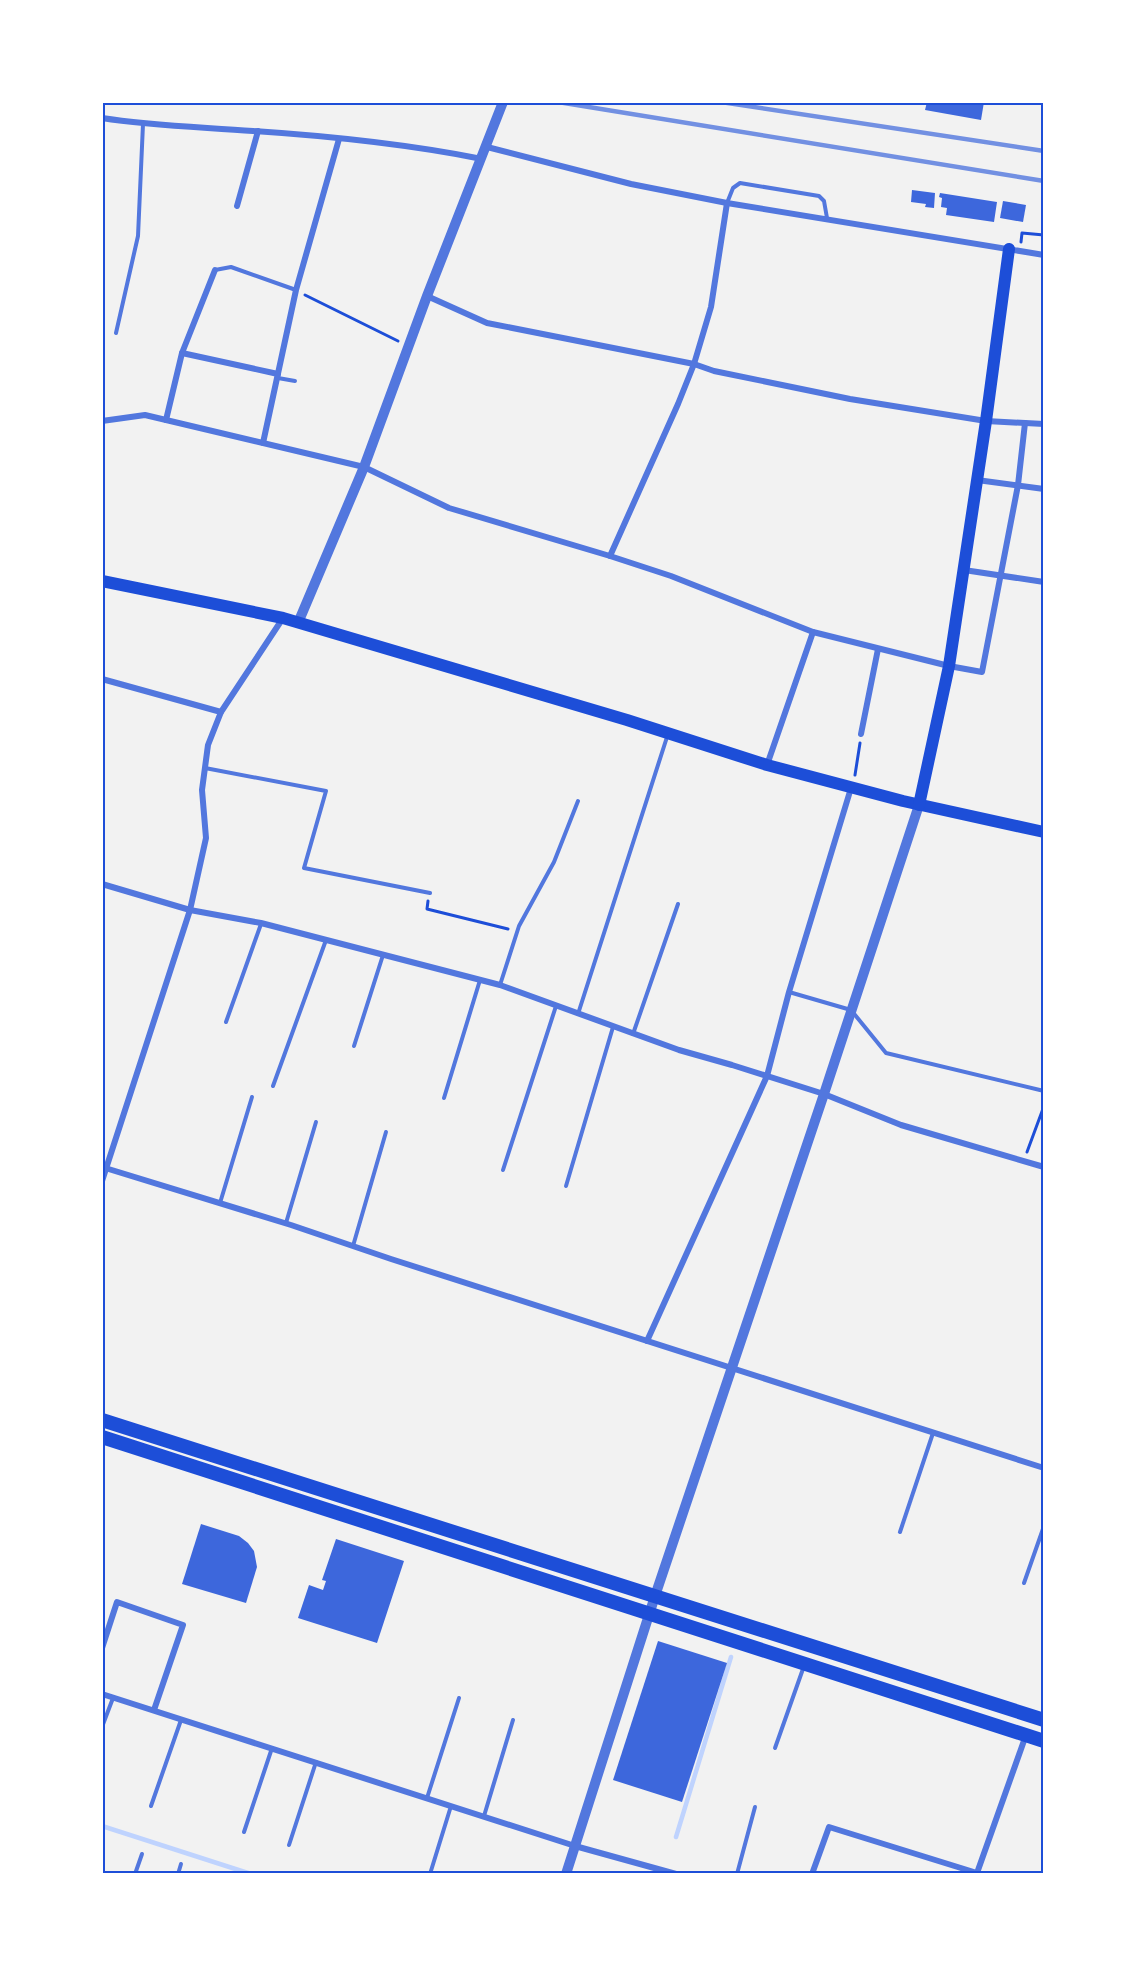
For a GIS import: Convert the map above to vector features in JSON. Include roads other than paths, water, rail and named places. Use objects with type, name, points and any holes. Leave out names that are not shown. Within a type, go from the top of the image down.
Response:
[{"type":"highway","points":[[102,1420],[1044,1720]]},
{"type":"highway","points":[[102,1437],[1044,1740]]},
{"type":"main road","points":[[919,805],[949,666],[1009,249]]},
{"type":"main road","points":[[102,581],[283,618],[669,733],[766,765],[919,805],[1044,831]]},
{"type":"street","points":[[298,623],[364,466],[503,102]]},
{"type":"street","points":[[102,118],[143,124],[339,139],[445,152],[482,159]]},
{"type":"street","points":[[237,206],[258,131]]},
{"type":"street","points":[[263,443],[296,290],[339,139]]},
{"type":"street","points":[[487,147],[631,184],[727,203],[1044,255]]},
{"type":"street","points":[[610,556],[694,364],[711,307],[727,203]]},
{"type":"street","points":[[166,420],[182,353],[215,270]]},
{"type":"street","points":[[427,296],[487,323],[694,364],[714,371],[850,399],[986,420],[1044,424]]},
{"type":"street","points":[[182,353],[277,376]]},
{"type":"street","points":[[102,421],[145,415],[364,466],[449,508],[670,576],[813,632],[982,672],[1018,485],[1025,423]]},
{"type":"street","points":[[976,480],[1044,489]]},
{"type":"street","points":[[964,570],[1044,582]]},
{"type":"street","points":[[102,1181],[104,1167],[190,910],[206,838],[202,790],[208,745],[221,712],[283,618]]},
{"type":"street","points":[[766,765],[813,632]]},
{"type":"street","points":[[861,734],[878,649]]},
{"type":"street","points":[[102,679],[221,712]]},
{"type":"street","points":[[646,1341],[767,1076],[789,992],[852,788]]},
{"type":"street","points":[[566,1874],[649,1614],[919,805]]},
{"type":"street","points":[[102,884],[190,910],[261,923],[500,985],[679,1050],[824,1094],[901,1125],[1044,1167]]},
{"type":"street","points":[[104,1167],[1044,1468]]},
{"type":"street","points":[[102,1648],[117,1602],[183,1625],[154,1710]]},
{"type":"street","points":[[102,1694],[575,1846],[676,1874]]},
{"type":"street","points":[[812,1874],[829,1827],[977,1873],[1026,1735]]},
{"type":"lane","points":[[116,333],[138,236],[143,124]]},
{"type":"lane","points":[[727,203],[733,188],[740,183],[819,195],[824,201],[827,218]]},
{"type":"lane","points":[[215,270],[231,267],[296,290]]},
{"type":"lane","points":[[277,376],[295,381]]},
{"type":"lane","points":[[578,1014],[669,733]]},
{"type":"lane","points":[[205,768],[326,791],[304,868],[430,893]]},
{"type":"lane","points":[[500,985],[518,931],[554,862],[578,801]]},
{"type":"lane","points":[[633,1034],[678,904]]},
{"type":"lane","points":[[226,1022],[261,923]]},
{"type":"lane","points":[[273,1086],[326,940]]},
{"type":"lane","points":[[354,1046],[383,955]]},
{"type":"lane","points":[[444,1098],[480,980]]},
{"type":"lane","points":[[789,992],[851,1010],[886,1053],[1044,1091]]},
{"type":"lane","points":[[502,1170],[556,1006]]},
{"type":"lane","points":[[566,1186],[613,1027]]},
{"type":"lane","points":[[220,1203],[252,1097]]},
{"type":"lane","points":[[286,1224],[316,1122]]},
{"type":"lane","points":[[353,1246],[386,1132]]},
{"type":"lane","points":[[900,1532],[933,1433]]},
{"type":"lane","points":[[1024,1583],[1044,1526]]},
{"type":"lane","points":[[775,1748],[805,1663]]},
{"type":"lane","points":[[102,1726],[113,1697]]},
{"type":"lane","points":[[427,1798],[459,1698]]},
{"type":"lane","points":[[151,1806],[181,1719]]},
{"type":"lane","points":[[484,1816],[513,1720]]},
{"type":"lane","points":[[244,1832],[272,1748]]},
{"type":"lane","points":[[289,1845],[316,1762]]},
{"type":"lane","points":[[430,1874],[451,1805]]},
{"type":"lane","points":[[737,1874],[755,1807]]},
{"type":"lane","points":[[135,1874],[141,1854]]},
{"type":"lane","points":[[178,1874],[181,1864]]},
{"type":"waterway","points":[[676,1837],[731,1657]]},
{"type":"waterway","points":[[102,1826],[251,1874]]},
{"type":"railway","points":[[558,102],[1044,181]]},
{"type":"railway","points":[[721,102],[1044,151]]}]
